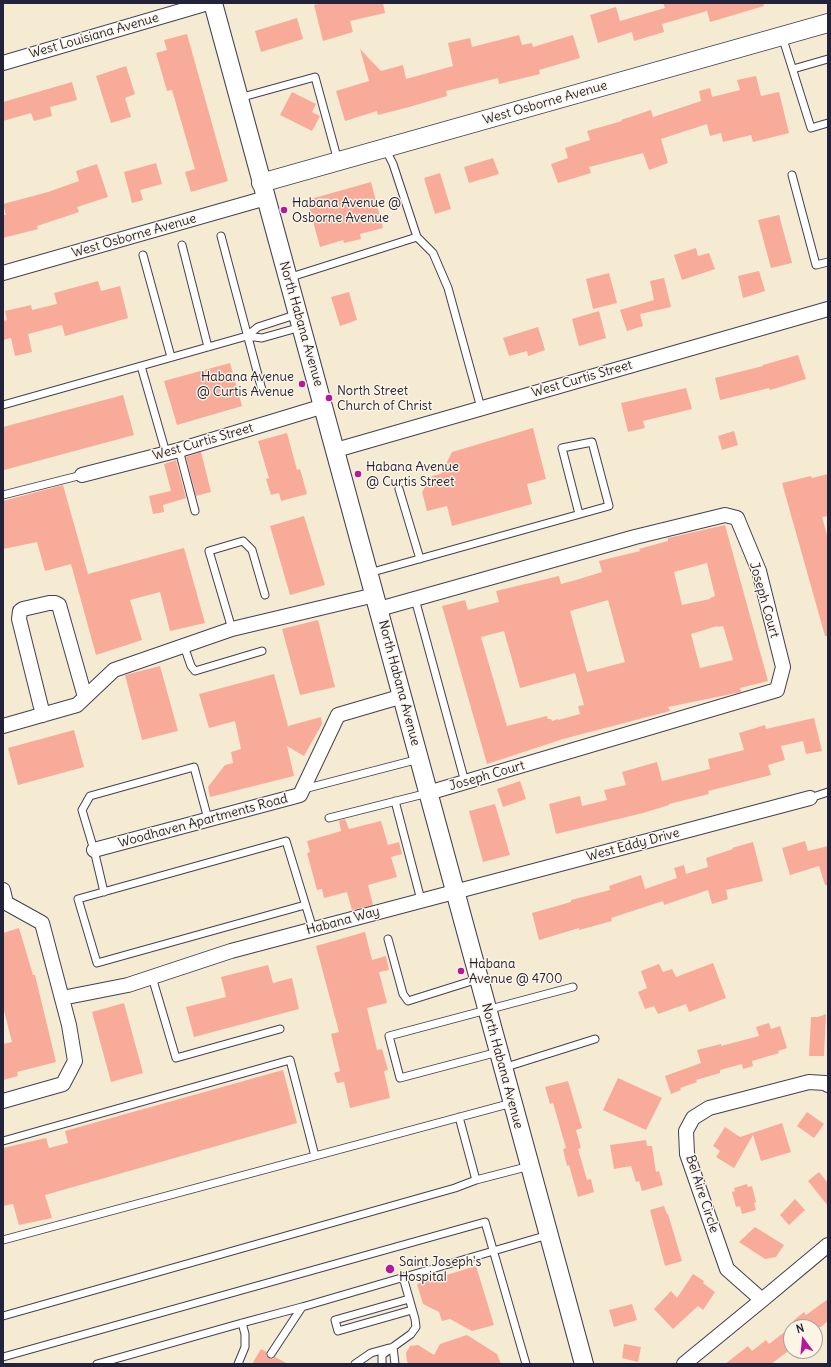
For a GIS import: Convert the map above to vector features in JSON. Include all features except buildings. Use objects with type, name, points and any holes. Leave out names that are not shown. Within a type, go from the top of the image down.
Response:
[{"type":"street","name":"West Louisiana Avenue","points":[[3,63],[208,3]]},
{"type":"street","name":"North Habana Avenue","points":[[213,3],[584,1364]]},
{"type":"street","name":"West Osborne Avenue","points":[[3,273],[264,191],[338,161],[828,23]]},
{"type":"street","name":"West Curtis Street","points":[[336,450],[828,309]]},
{"type":"street","name":"West Curtis Street","points":[[82,475],[172,452],[324,406]]},
{"type":"street","name":"Joseph Court","points":[[3,726],[77,705],[114,670],[232,630],[377,602],[415,599],[635,537],[724,515],[737,518],[759,571],[783,667],[777,690],[428,793]]},
{"type":"street","points":[[43,715],[19,619],[20,611],[23,609],[49,603],[56,603],[60,605],[85,697]]},
{"type":"street","name":"Woodhaven Apartments Road","points":[[94,850],[300,794],[338,715],[403,696]]},
{"type":"street","name":"West Eddy Drive","points":[[455,891],[810,798]]},
{"type":"street","points":[[3,890],[6,903],[42,923],[69,1025],[75,1062],[63,1084],[3,1101]]},
{"type":"street","name":"Habana Way","points":[[62,998],[128,985],[231,951],[455,891]]},
{"type":"street","name":"Bel Aire Circle","points":[[762,1300],[726,1269],[687,1154],[686,1132],[693,1118],[710,1108],[809,1082],[825,1083],[828,1085]]},
{"type":"street","points":[[684,1364],[828,1245]]},
{"type":"lane","points":[[782,36],[811,128],[828,123]]},
{"type":"lane","points":[[793,69],[828,59]]},
{"type":"lane","points":[[239,98],[315,78],[338,161]]},
{"type":"lane","points":[[385,148],[393,164],[417,237],[433,253],[448,288],[481,408]]},
{"type":"lane","points":[[792,175],[816,265],[828,262]]},
{"type":"lane","points":[[221,236],[262,390]]},
{"type":"lane","points":[[288,278],[417,237]]},
{"type":"lane","points":[[182,245],[208,347]]},
{"type":"lane","points":[[144,255],[171,357]]},
{"type":"lane","points":[[247,336],[258,326],[300,321]]},
{"type":"lane","points":[[3,405],[247,336],[262,338],[300,321]]},
{"type":"lane","points":[[141,366],[195,511]]},
{"type":"lane","points":[[369,573],[609,506],[592,442],[562,448],[579,514]]},
{"type":"lane","points":[[3,495],[82,475]]},
{"type":"lane","points":[[399,489],[420,559]]},
{"type":"lane","points":[[232,630],[209,552],[243,541],[252,550],[265,595]]},
{"type":"lane","points":[[415,599],[465,782]]},
{"type":"lane","points":[[184,646],[190,666],[195,670],[262,652]]},
{"type":"lane","points":[[303,790],[419,758]]},
{"type":"lane","points":[[104,892],[94,850],[82,810],[90,796],[194,767],[208,819]]},
{"type":"lane","points":[[810,798],[828,792]]},
{"type":"lane","points":[[329,818],[428,793]]},
{"type":"lane","points":[[395,801],[421,900]]},
{"type":"lane","points":[[305,904],[96,963],[78,899],[286,841],[313,929]]},
{"type":"lane","points":[[388,939],[403,994],[408,1001],[479,979]]},
{"type":"lane","points":[[152,977],[176,1058],[280,1029]]},
{"type":"lane","points":[[573,987],[389,1036],[400,1078],[501,1060],[595,1039]]},
{"type":"lane","points":[[3,1141],[290,1060],[315,1156]]},
{"type":"lane","points":[[3,1240],[512,1103]]},
{"type":"lane","points":[[459,1117],[476,1180]]},
{"type":"lane","points":[[3,1316],[455,1188],[476,1180],[530,1166]]},
{"type":"lane","points":[[3,1357],[485,1222],[526,1364]]},
{"type":"lane","points":[[97,1364],[302,1307],[549,1235]]},
{"type":"lane","points":[[382,1364],[382,1355],[411,1334],[416,1327],[403,1277]]},
{"type":"lane","points":[[409,1300],[335,1320],[338,1331],[412,1310]]},
{"type":"lane","points":[[271,1354],[302,1307]]},
{"type":"lane","points":[[238,1364],[245,1347],[245,1334],[242,1323]]},
{"type":"lane","points":[[358,1363],[371,1353],[393,1347]]},
{"type":"lane","points":[[393,1347],[395,1364]]},
{"type":"place","name":"Habana Avenue @ Osborne Avenue","points":[[284,210]]},
{"type":"place","name":"Habana Avenue @ Curtis Avenue","points":[[302,384]]},
{"type":"place","name":"North Street Church of Christ","points":[[329,398]]},
{"type":"place","name":"Habana Avenue @ Curtis Street","points":[[358,474]]},
{"type":"place","name":"Habana Avenue @ 4700","points":[[461,971]]},
{"type":"place","name":"Saint Joseph's Hospital","points":[[390,1269]]}]
